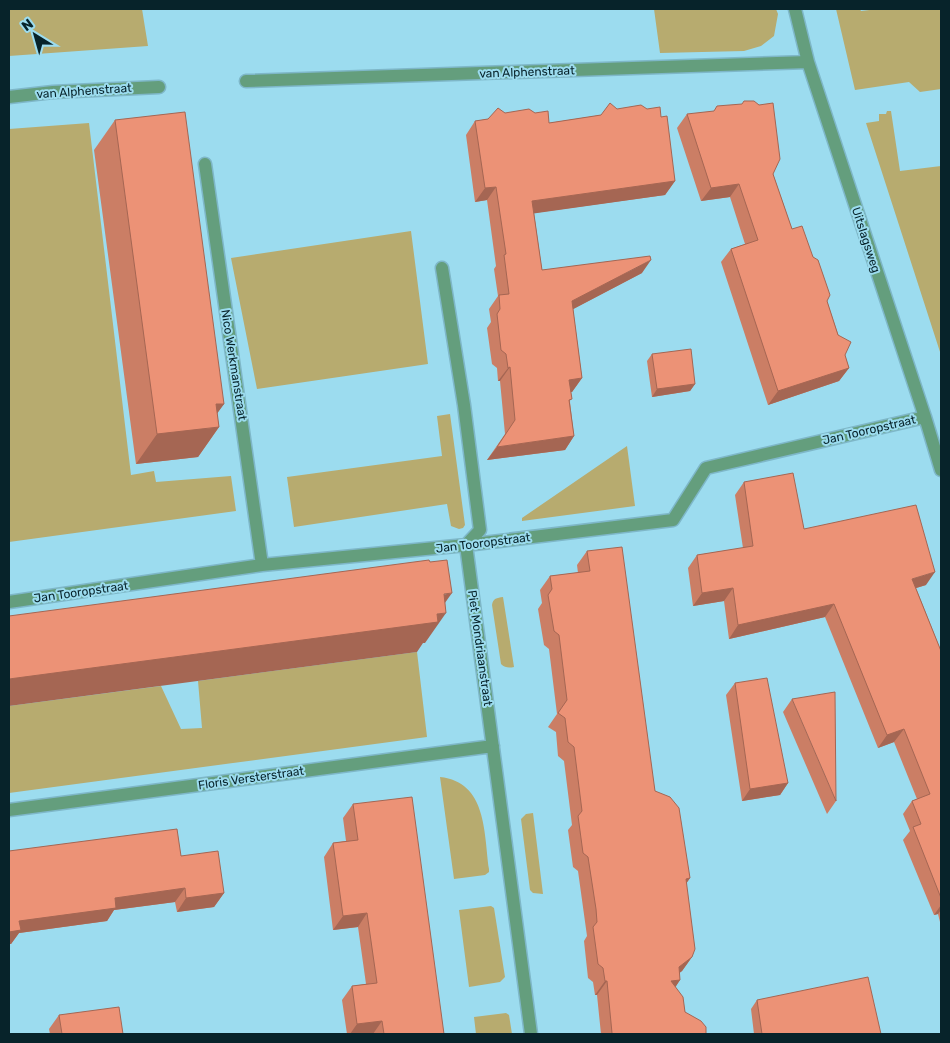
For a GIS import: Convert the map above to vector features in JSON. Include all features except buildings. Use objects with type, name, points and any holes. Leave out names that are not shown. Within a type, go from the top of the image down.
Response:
[{"type":"street","name":"Uitslagsweg","points":[[795,9],[808,62],[925,417],[937,444],[941,470]]},
{"type":"street","name":"van Alphenstraat","points":[[246,80],[808,62]]},
{"type":"street","name":"van Alphenstraat","points":[[9,97],[53,92],[159,87]]},
{"type":"street","name":"Nico Werkmanstraat","points":[[205,164],[262,566]]},
{"type":"street","points":[[442,268],[464,405],[480,530],[466,545]]},
{"type":"street","name":"Jan Tooropstraat","points":[[9,602],[262,566],[466,545],[674,520],[706,468],[925,417]]},
{"type":"street","name":"Piet Mondriaanstraat","points":[[466,545],[531,1034]]},
{"type":"street","name":"Floris Versterstraat","points":[[9,810],[493,746]]},
{"type":"shaded area","points":[[9,9],[142,9],[148,46],[9,56]]},
{"type":"shaded area","points":[[654,9],[776,9],[778,14],[774,36],[761,46],[744,51],[660,53]]},
{"type":"shaded area","points":[[836,9],[860,9],[861,11],[878,9],[941,9],[941,89],[920,92],[909,82],[855,90]]},
{"type":"shaded area","points":[[887,111],[891,111],[900,171],[941,166],[941,355],[866,123],[879,121],[879,114],[886,114]]},
{"type":"shaded area","points":[[89,123],[131,475],[154,471],[156,482],[231,476],[236,511],[9,542],[9,129]]},
{"type":"shaded area","points":[[411,231],[428,364],[257,389],[231,258]]},
{"type":"shaded area","points":[[450,414],[465,525],[463,528],[459,529],[451,526],[447,504],[294,527],[287,477],[442,456],[437,416]]},
{"type":"shaded area","points":[[627,446],[635,506],[522,521],[522,518]]},
{"type":"shaded area","points":[[503,597],[514,667],[509,668],[501,664],[492,605],[494,600]]},
{"type":"shaded area","points":[[417,652],[427,737],[9,793],[9,706],[161,686],[181,729],[202,728],[198,681]]},
{"type":"shaded area","points":[[440,777],[455,781],[467,788],[475,799],[484,825],[486,840],[489,872],[485,875],[454,879]]},
{"type":"shaded area","points":[[533,813],[543,894],[533,893],[530,890],[521,819],[526,814]]},
{"type":"shaded area","points":[[491,906],[494,908],[505,977],[500,982],[469,987],[459,910]]},
{"type":"shaded area","points":[[506,1013],[509,1015],[512,1034],[476,1034],[474,1017]]}]
